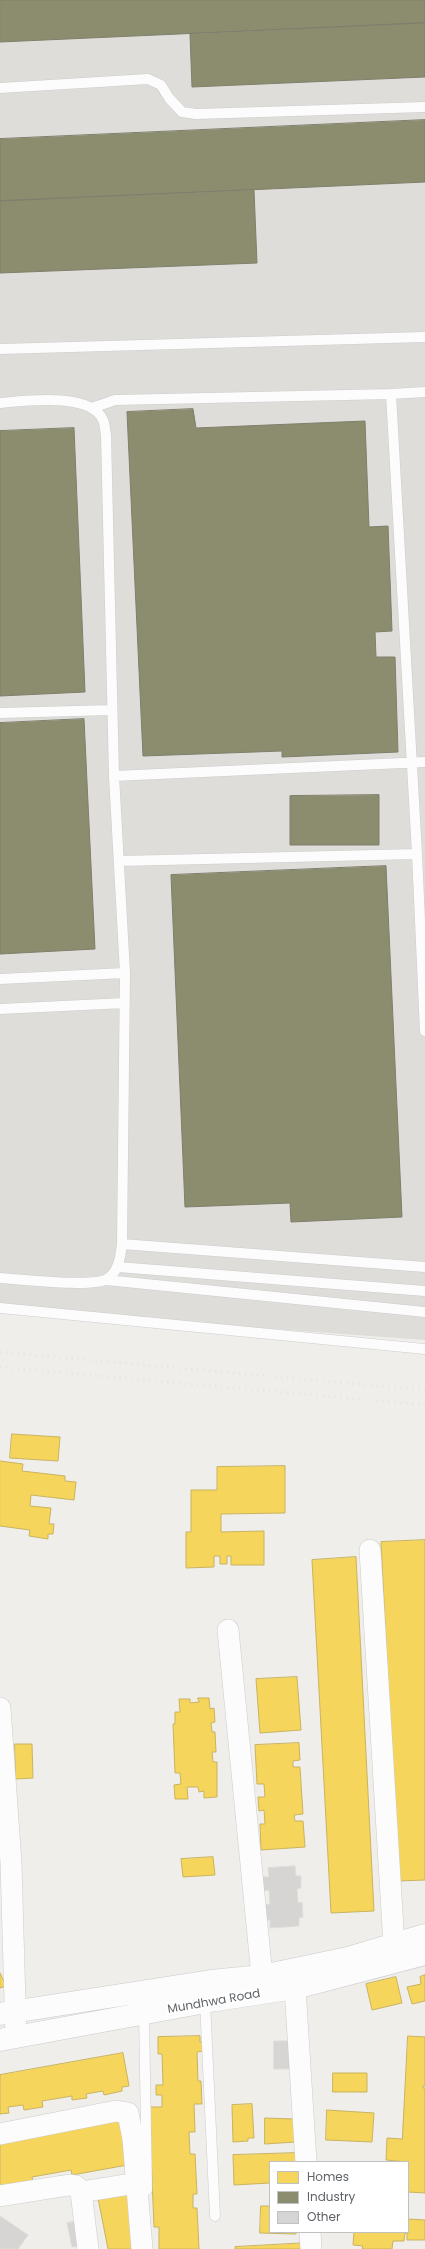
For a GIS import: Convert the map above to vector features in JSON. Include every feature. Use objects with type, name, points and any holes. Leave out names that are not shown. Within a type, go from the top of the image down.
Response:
[{"type":"main road","name":"Mundhwa Road","points":[[8,2013],[211,1981],[262,1976],[348,1958],[425,1935]]},
{"type":"main road","name":"Mundhwa Road","points":[[8,2039],[205,2002],[295,1988],[425,1954]]},
{"type":"street","points":[[370,1550],[394,1945]]},
{"type":"street","points":[[228,1630],[262,1976]]},
{"type":"street","points":[[0,1708],[6,1864],[8,2039]]},
{"type":"street","points":[[295,1988],[306,2161]]},
{"type":"street","points":[[0,2134],[116,2111],[128,2113],[133,2139],[142,2249]]},
{"type":"street","points":[[81,2192],[137,2183]]},
{"type":"street","points":[[0,2196],[69,2185],[76,2186],[81,2192],[88,2249]]},
{"type":"street","points":[[310,2233],[311,2249]]},
{"type":"lane","points":[[0,88],[148,79],[161,85],[169,98],[182,112],[196,114],[425,107]]},
{"type":"lane","points":[[0,349],[425,337]]},
{"type":"lane","points":[[0,403],[55,400],[92,408],[115,400],[425,392]]},
{"type":"lane","points":[[391,394],[417,854],[425,1031]]},
{"type":"lane","points":[[92,408],[103,419],[106,435],[114,776],[120,861],[125,973],[122,1244],[118,1267],[106,1280]]},
{"type":"lane","points":[[0,713],[112,710]]},
{"type":"lane","points":[[114,776],[425,762]]},
{"type":"lane","points":[[120,861],[417,854]]},
{"type":"lane","points":[[0,979],[125,973]]},
{"type":"lane","points":[[0,1009],[125,1003]]},
{"type":"lane","points":[[122,1244],[425,1267]]},
{"type":"lane","points":[[118,1267],[425,1291]]},
{"type":"lane","points":[[0,1278],[84,1283],[106,1280],[425,1312]]},
{"type":"lane","points":[[0,1308],[425,1349]]},
{"type":"lane","points":[[205,2002],[215,2216]]},
{"type":"lane","points":[[144,2014],[148,2249]]},
{"type":"shaded area","points":[[0,0],[425,0],[425,1340],[0,1309]]},
{"type":"building: Homes","points":[[12,1434],[60,1437],[58,1461],[10,1458]]},
{"type":"building: Homes","points":[[0,1461],[23,1464],[22,1471],[65,1476],[65,1481],[76,1482],[74,1500],[31,1495],[30,1506],[51,1508],[49,1524],[54,1524],[53,1534],[48,1534],[48,1539],[29,1536],[30,1530],[0,1526]]},
{"type":"building: Homes","points":[[285,1466],[285,1513],[221,1514],[221,1532],[264,1531],[264,1565],[231,1565],[231,1556],[227,1556],[227,1564],[220,1564],[220,1556],[214,1556],[214,1567],[186,1568],[186,1532],[191,1532],[191,1490],[217,1490],[217,1467]]},
{"type":"building: Homes","points":[[425,1540],[425,1880],[398,1881],[381,1542]]},
{"type":"building: Homes","points":[[356,1557],[374,1911],[331,1913],[312,1560]]},
{"type":"building: Homes","points":[[297,1677],[301,1730],[260,1733],[256,1679]]},
{"type":"building: Homes","points":[[198,1698],[209,1698],[210,1709],[214,1708],[215,1722],[211,1723],[212,1732],[215,1732],[216,1752],[212,1752],[213,1762],[217,1762],[217,1797],[204,1798],[204,1791],[199,1792],[198,1787],[187,1787],[188,1799],[175,1799],[174,1785],[181,1784],[180,1773],[175,1773],[173,1724],[175,1724],[175,1712],[180,1712],[179,1699],[190,1699],[190,1703],[199,1702]]},
{"type":"building: Homes","points":[[299,1743],[300,1760],[293,1761],[293,1767],[300,1767],[303,1814],[294,1815],[295,1821],[303,1821],[305,1847],[261,1850],[260,1824],[265,1824],[264,1810],[259,1811],[258,1797],[265,1797],[264,1784],[257,1784],[255,1745]]},
{"type":"building: Homes","points":[[15,1744],[32,1744],[33,1778],[16,1779]]},
{"type":"building: Homes","points":[[213,1857],[215,1875],[183,1877],[181,1859]]},
{"type":"building: Homes","points":[[0,1973],[6,1986],[0,1988]]},
{"type":"building: Homes","points":[[425,1975],[425,2001],[412,2004],[407,1987],[421,1984],[420,1977]]},
{"type":"building: Homes","points":[[396,1977],[402,2003],[372,2010],[366,1984]]},
{"type":"building: Homes","points":[[200,2036],[200,2042],[204,2042],[204,2051],[197,2052],[198,2081],[201,2081],[202,2104],[194,2104],[195,2132],[189,2132],[190,2154],[195,2154],[197,2194],[193,2194],[193,2208],[197,2208],[199,2249],[159,2249],[159,2227],[154,2227],[149,2107],[162,2107],[162,2095],[156,2095],[156,2085],[163,2085],[162,2054],[158,2054],[158,2037]]},
{"type":"building: Homes","points":[[408,2036],[425,2037],[425,2086],[423,2086],[423,2088],[425,2088],[425,2193],[409,2192],[409,2161],[386,2160],[387,2138],[402,2139]]},
{"type":"building: Homes","points":[[123,2053],[129,2086],[122,2087],[122,2091],[104,2095],[103,2091],[86,2094],[87,2098],[72,2100],[72,2096],[42,2101],[43,2107],[24,2110],[23,2105],[8,2107],[9,2113],[0,2114],[0,2075]]},
{"type":"building: Homes","points":[[333,2073],[367,2073],[367,2092],[333,2092]]},
{"type":"building: Homes","points":[[252,2104],[254,2138],[248,2138],[248,2141],[233,2142],[232,2105]]},
{"type":"building: Homes","points":[[327,2110],[374,2113],[372,2142],[326,2140]]},
{"type":"building: Homes","points":[[124,2116],[133,2164],[72,2175],[71,2170],[32,2177],[33,2182],[0,2188],[0,2138]]},
{"type":"building: Homes","points":[[265,2118],[295,2119],[296,2142],[265,2144]]},
{"type":"building: Homes","points":[[297,2153],[297,2161],[269,2161],[269,2183],[234,2185],[233,2155]]},
{"type":"building: Homes","points":[[126,2188],[139,2249],[108,2249],[97,2193]]},
{"type":"building: Homes","points":[[261,2206],[269,2206],[269,2233],[296,2234],[260,2233]]},
{"type":"building: Homes","points":[[409,2219],[425,2220],[425,2240],[407,2240],[407,2233],[409,2233]]},
{"type":"building: Homes","points":[[354,2233],[405,2233],[404,2241],[393,2241],[392,2249],[362,2249],[363,2246],[353,2245]]},
{"type":"building: Homes","points":[[308,2243],[308,2249],[235,2249],[235,2247]]},
{"type":"building: Industry","points":[[0,0],[425,0],[425,23],[0,42]]},
{"type":"building: Industry","points":[[425,23],[425,77],[192,87],[190,34]]},
{"type":"building: Industry","points":[[425,120],[425,182],[0,201],[0,139]]},
{"type":"building: Industry","points":[[254,190],[257,263],[0,273],[0,201]]},
{"type":"building: Industry","points":[[193,409],[196,428],[365,421],[369,527],[388,526],[392,631],[375,632],[376,657],[395,657],[398,752],[282,757],[282,751],[143,756],[127,412]]},
{"type":"building: Industry","points":[[74,428],[85,692],[0,696],[0,431]]},
{"type":"building: Industry","points":[[84,719],[95,949],[0,954],[0,723]]},
{"type":"building: Industry","points":[[379,795],[379,845],[290,845],[290,796]]},
{"type":"building: Industry","points":[[386,866],[402,1217],[291,1222],[290,1203],[185,1207],[171,875]]},
{"type":"building: Other","points":[[295,1866],[296,1876],[301,1876],[301,1888],[297,1889],[298,1903],[302,1902],[303,1917],[299,1918],[299,1926],[270,1928],[270,1920],[265,1920],[264,1905],[270,1904],[269,1890],[261,1891],[260,1877],[269,1877],[268,1868]]},
{"type":"building: Other","points":[[274,2041],[292,2041],[292,2069],[274,2069]]},
{"type":"building: Other","points":[[0,2216],[28,2235],[18,2249],[0,2249]]},
{"type":"building: Other","points":[[78,2221],[83,2245],[72,2247],[67,2223]]},
{"type":"railway","points":[[0,1352],[425,1390]]},
{"type":"railway","points":[[0,1367],[425,1405]]}]
